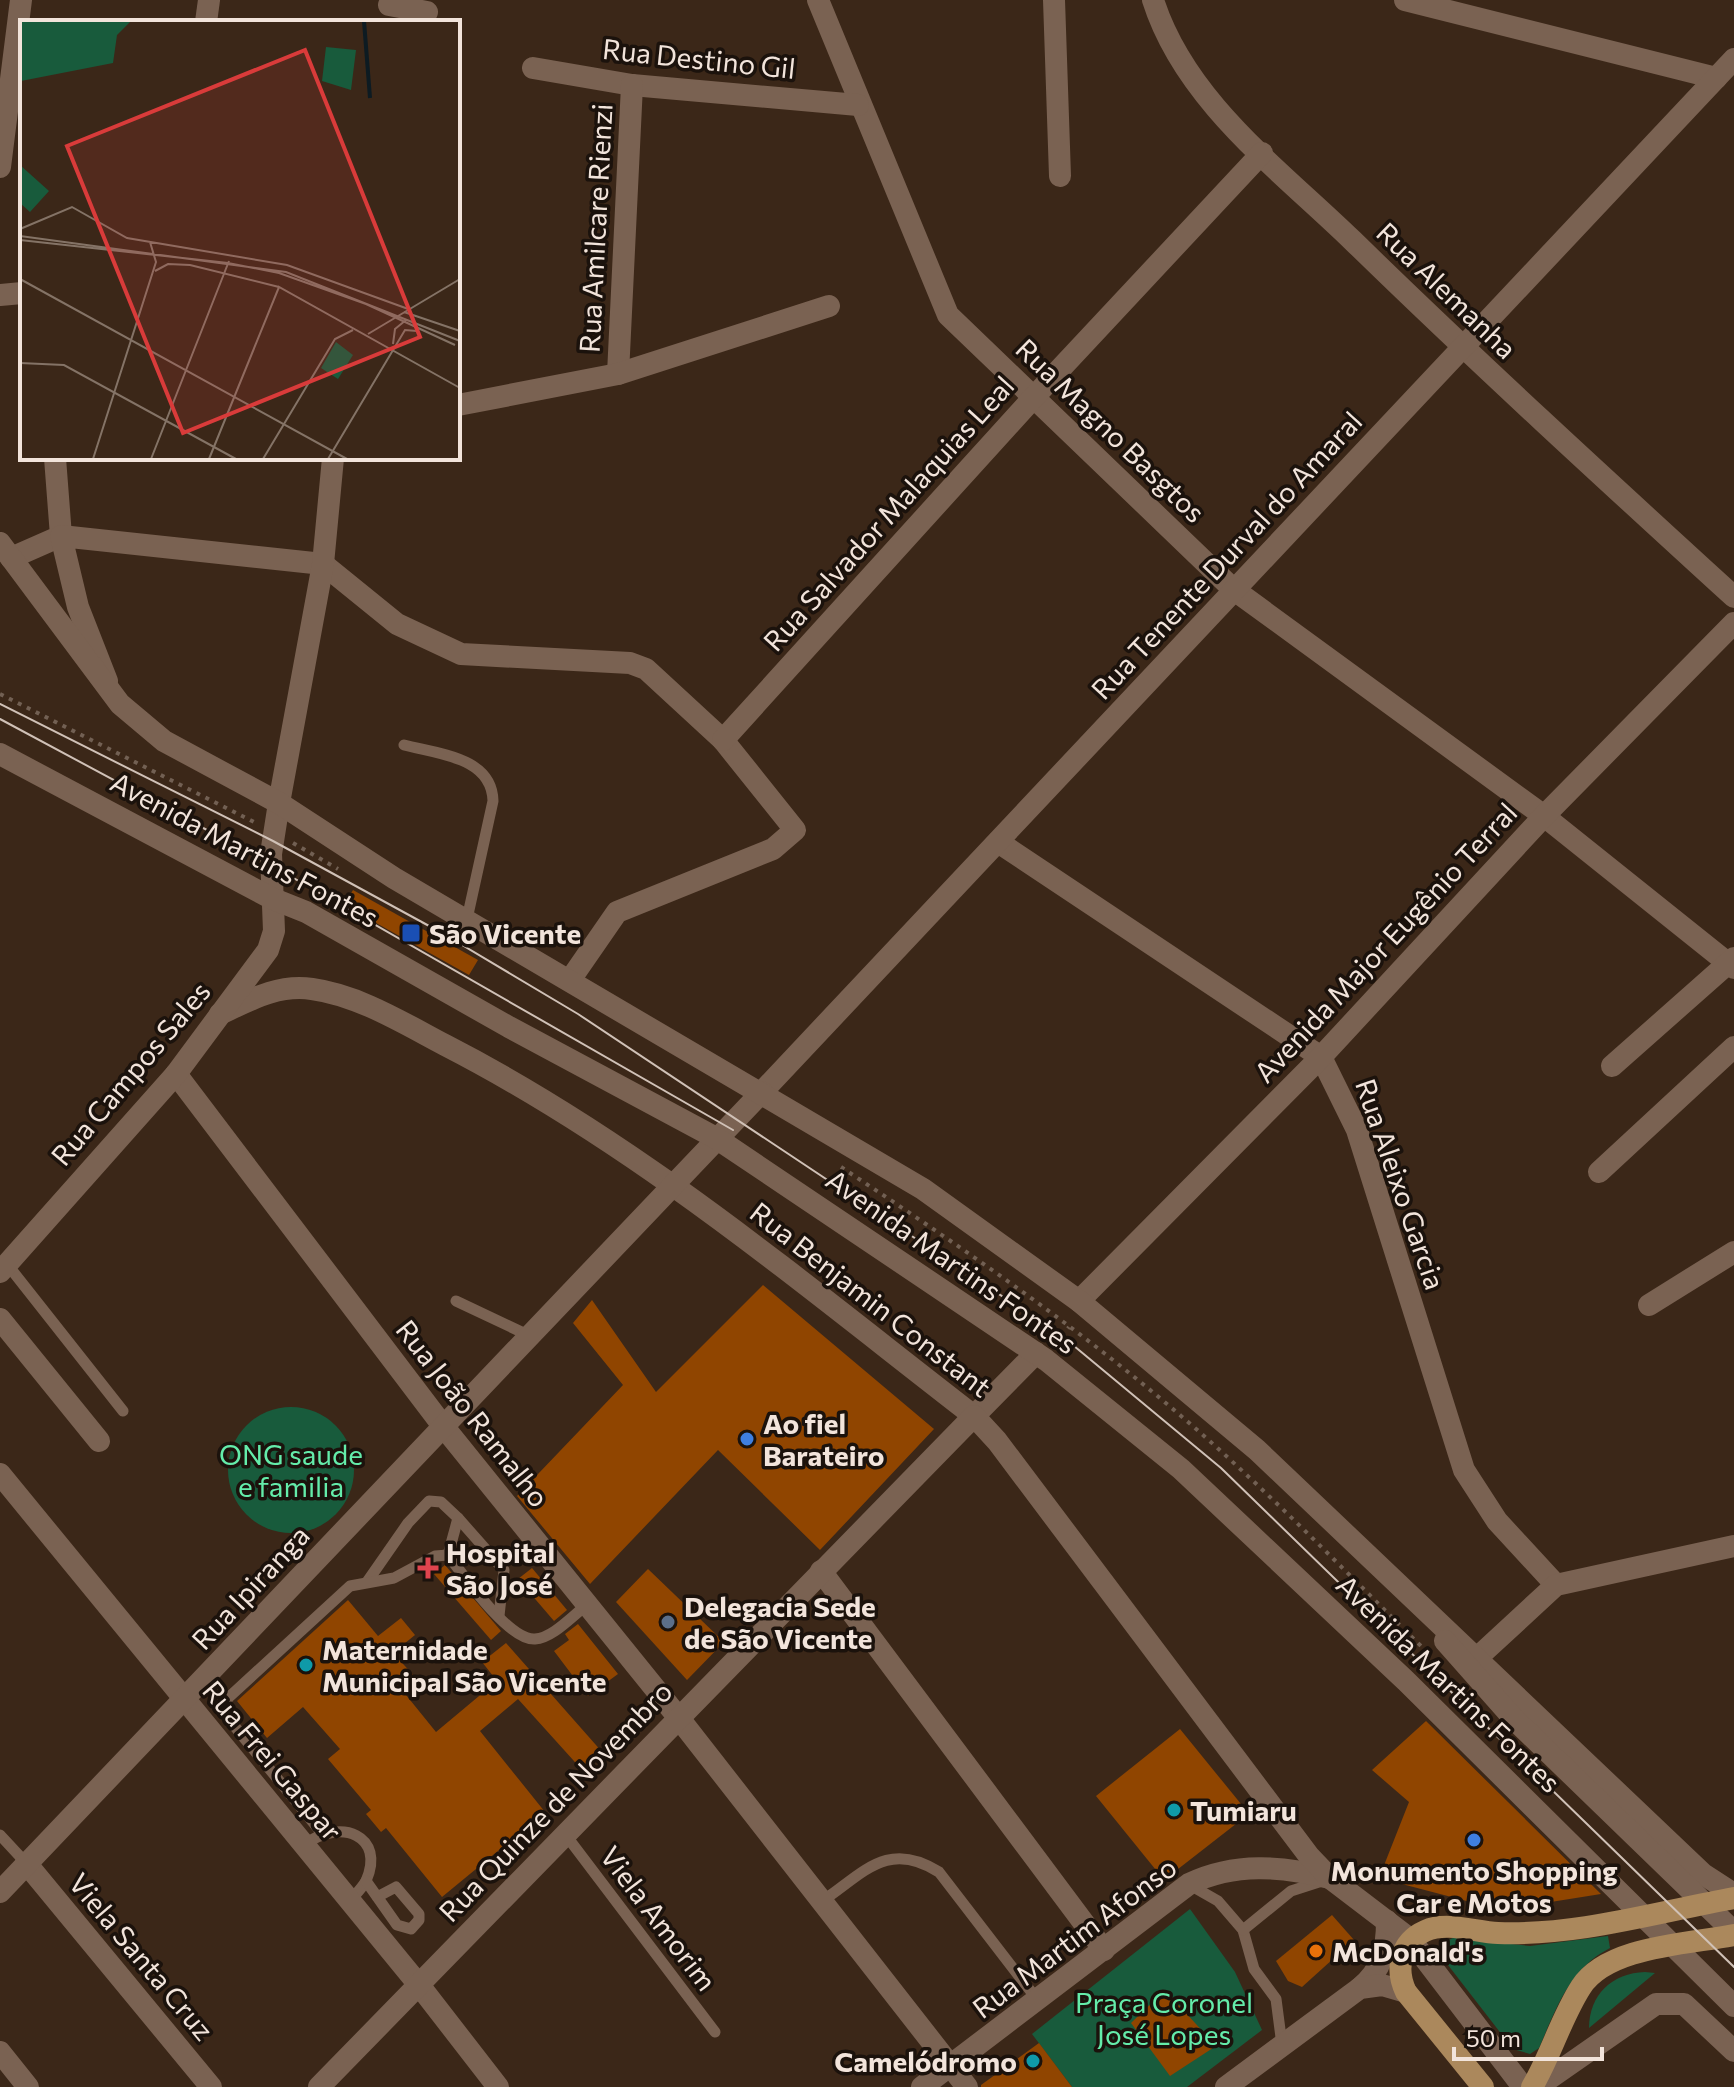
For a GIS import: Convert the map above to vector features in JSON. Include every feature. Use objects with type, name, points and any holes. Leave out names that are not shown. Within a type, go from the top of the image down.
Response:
[{"type":"main road","points":[[1483,2087],[1406,1992],[1400,1979],[1400,1966],[1410,1939],[1438,1928],[1527,1933],[1630,1918],[1730,1898]]},
{"type":"main road","points":[[1534,2087],[1581,1987],[1593,1972],[1621,1957],[1734,1934]]},
{"type":"street","points":[[0,167],[21,0]]},
{"type":"street","points":[[206,20],[209,0]]},
{"type":"street","name":"Rua Magno Basgtos","points":[[818,0],[858,105],[948,315],[1233,589],[1544,816],[1732,963]]},
{"type":"street","points":[[1054,0],[1060,176]]},
{"type":"street","name":"Rua Alemanha","points":[[1153,0],[1163,31],[1196,87],[1463,349],[1734,597]]},
{"type":"street","points":[[1405,0],[1470,7],[1716,78]]},
{"type":"street","points":[[388,9],[427,11]]},
{"type":"street","name":"Rua Tenente Durval do Amaral","points":[[716,1138],[1734,59]]},
{"type":"street","name":"Rua Destino Gil","points":[[533,68],[632,85],[858,105]]},
{"type":"street","name":"Rua Amilcare Rienzi","points":[[618,374],[632,85]]},
{"type":"street","name":"Rua Salvador Malaquias Leal","points":[[723,740],[1033,398],[1262,153]]},
{"type":"street","points":[[460,405],[618,374],[829,306]]},
{"type":"street","points":[[55,460],[61,536],[78,607],[112,694]]},
{"type":"street","name":"Rua Campos Sales","points":[[4,1268],[176,1074],[268,950],[274,931],[271,854],[323,564],[333,460]]},
{"type":"street","points":[[6,551],[61,536],[323,564],[397,624],[461,654],[630,663],[646,669],[723,740],[795,830],[773,849],[617,912],[570,980]]},
{"type":"street","name":"Avenida Martins Fontes","points":[[6,551],[112,694],[142,726],[279,803],[394,878],[923,1189],[1077,1310],[1215,1411],[1730,1898]]},
{"type":"street","name":"Avenida Major Eugênio Terral","points":[[1077,1310],[1321,1057],[1544,816],[1734,623]]},
{"type":"street","name":"Avenida Martins Fontes","points":[[0,754],[271,898],[337,929],[509,1027],[716,1138],[1043,1351],[1192,1480],[1439,1713],[1734,2006]]},
{"type":"street","name":"Rua Aleixo Garcia","points":[[998,842],[1321,1057],[1357,1130],[1464,1470],[1497,1521],[1556,1585]]},
{"type":"street","points":[[1612,1066],[1732,963]]},
{"type":"street","name":"Rua Benjamin Constant","points":[[220,1014],[264,993],[284,988],[337,994],[470,1057],[674,1183],[974,1416],[997,1441],[1309,1856],[1330,1878]]},
{"type":"street","points":[[1599,1172],[1734,1047]]},
{"type":"street","name":"Rua João Ramalho","points":[[176,1074],[443,1426],[678,1717],[967,2087]]},
{"type":"street","points":[[674,1183],[716,1138]]},
{"type":"street","name":"Rua Ipiranga","points":[[0,1892],[674,1183]]},
{"type":"street","points":[[1649,1305],[1734,1252]]},
{"type":"street","points":[[0,1319],[99,1441]]},
{"type":"street","name":"Rua Quinze de Novembro","points":[[319,2087],[821,1571],[1043,1351]]},
{"type":"street","name":"Rua Frei Gaspar","points":[[0,1474],[184,1700],[313,1838],[350,1901],[498,2087]]},
{"type":"street","points":[[1478,1657],[1556,1585],[1734,1546]]},
{"type":"street","points":[[821,1571],[1104,1950]]},
{"type":"street","name":"Avenida Martins Fontes","points":[[1410,1595],[1462,1664],[1514,1719],[1734,1934]]},
{"type":"street","name":"Viela Santa Cruz","points":[[26,1863],[211,2087]]},
{"type":"street","name":"Rua Martim Afonso","points":[[922,2087],[1039,2002],[1189,1884],[1207,1876],[1242,1868],[1280,1868],[1330,1878],[1387,1921],[1410,1939],[1523,2087]]},
{"type":"street","points":[[1226,2087],[1374,1976],[1383,1959],[1387,1921]]},
{"type":"street","points":[[1360,1988],[1382,1985],[1406,1992]]},
{"type":"street","points":[[1534,2087],[1656,2004],[1671,2001],[1684,2004],[1734,2051]]},
{"type":"street","points":[[0,2052],[28,2087]]},
{"type":"lane","points":[[404,745],[472,764],[486,774],[493,786],[493,801],[467,919]]},
{"type":"lane","points":[[4,1268],[123,1411]]},
{"type":"lane","points":[[456,1301],[530,1336]]},
{"type":"lane","points":[[367,1582],[408,1523],[429,1501],[441,1502],[504,1570],[499,1616]]},
{"type":"lane","points":[[448,1555],[458,1518]]},
{"type":"lane","points":[[448,1555],[513,1632],[534,1639],[548,1635],[587,1605]]},
{"type":"lane","points":[[350,1901],[366,1881],[369,1862],[365,1843],[353,1833],[337,1829],[313,1838],[227,1717],[224,1708],[228,1698],[350,1586],[394,1578],[435,1556],[448,1555]]},
{"type":"lane","name":"Viela Amorim","points":[[565,1834],[715,2032]]},
{"type":"lane","points":[[0,1835],[26,1863]]},
{"type":"lane","points":[[821,1903],[880,1860],[896,1857],[926,1864],[939,1872],[1039,2002]]},
{"type":"lane","points":[[1243,1930],[1291,1891],[1330,1878]]},
{"type":"lane","points":[[366,1881],[377,1897]]},
{"type":"lane","points":[[1189,1884],[1218,1901],[1243,1930],[1254,1969],[1276,1999],[1282,2046]]},
{"type":"path","points":[[1043,1351],[1077,1310]]},
{"type":"green space","name":"ONG saude e familia","points":[[291,1407],[315,1411],[336,1425],[350,1446],[354,1470],[350,1494],[336,1515],[315,1529],[291,1533],[267,1529],[246,1515],[232,1494],[228,1470],[232,1446],[246,1425],[267,1411]]},
{"type":"green space","name":"Praça Coronel José Lopes","points":[[1190,1909],[1235,1972],[1262,2030],[1187,2087],[1072,2087],[1032,2034]]},
{"type":"green space","points":[[1608,1936],[1610,1948],[1584,1967],[1574,1979],[1558,2005],[1539,2048],[1530,2054],[1513,2049],[1441,1956],[1446,1941],[1453,1938],[1530,1946]]},
{"type":"green space","points":[[1655,1973],[1589,2028],[1593,2005],[1605,1988],[1622,1977]]},
{"type":"building","name":"São Vicente","points":[[353,890],[478,960],[469,975],[344,905]]},
{"type":"building","name":"Ao fiel Barateiro","points":[[763,1285],[934,1429],[820,1550],[718,1450],[590,1584],[517,1496],[623,1385],[573,1323],[592,1300],[656,1392]]},
{"type":"building","points":[[445,1565],[501,1631],[491,1640],[434,1574]]},
{"type":"building","points":[[532,1568],[567,1610],[554,1621],[518,1579]]},
{"type":"building","name":"Delegacia Sede de São Vicente","points":[[648,1569],[724,1642],[687,1680],[616,1602]]},
{"type":"building","points":[[348,1600],[378,1636],[401,1618],[415,1635],[393,1653],[416,1678],[402,1690],[436,1732],[497,1681],[482,1662],[506,1643],[603,1753],[583,1771],[518,1699],[480,1731],[545,1812],[442,1897],[386,1828],[381,1832],[366,1814],[371,1810],[328,1759],[340,1749],[303,1707],[267,1738],[237,1701]]},
{"type":"building","points":[[578,1624],[618,1674],[588,1696],[554,1651],[569,1640],[565,1634]]},
{"type":"building","name":"Monumento Shopping Car e Motos","points":[[1426,1721],[1601,1894],[1501,1910],[1379,1878],[1409,1802],[1372,1770]]},
{"type":"building","name":"Tumiaru","points":[[1180,1729],[1241,1804],[1241,1820],[1164,1880],[1096,1796]]},
{"type":"building","name":"McDonald's","points":[[1332,1915],[1354,1940],[1302,1987],[1288,1981],[1276,1961]]},
{"type":"building","points":[[1165,1990],[1216,2046],[1170,2076],[1131,2023]]},
{"type":"building","name":"Camelódromo","points":[[1039,2043],[1072,2087],[981,2087],[981,2085]]},
{"type":"tram line","points":[[0,704],[273,841],[442,933],[578,1014],[1062,1336],[1221,1468],[1734,1967]]},
{"type":"tram line","points":[[0,719],[248,852],[733,1130]]},
{"type":"place","name":"São Vicente","points":[[411,933]]},
{"type":"place","name":"Ao fiel Barateiro","points":[[747,1439]]},
{"type":"place","name":"Hospital São José","points":[[428,1568]]},
{"type":"place","name":"Delegacia Sede de São Vicente","points":[[668,1622]]},
{"type":"place","name":"Maternidade Municipal São Vicente","points":[[306,1665]]},
{"type":"place","name":"Tumiaru","points":[[1174,1810]]},
{"type":"place","name":"Monumento Shopping Car e Motos","points":[[1474,1840]]},
{"type":"place","name":"McDonald's","points":[[1316,1951]]},
{"type":"place","name":"Camelódromo","points":[[1033,2061]]}]
